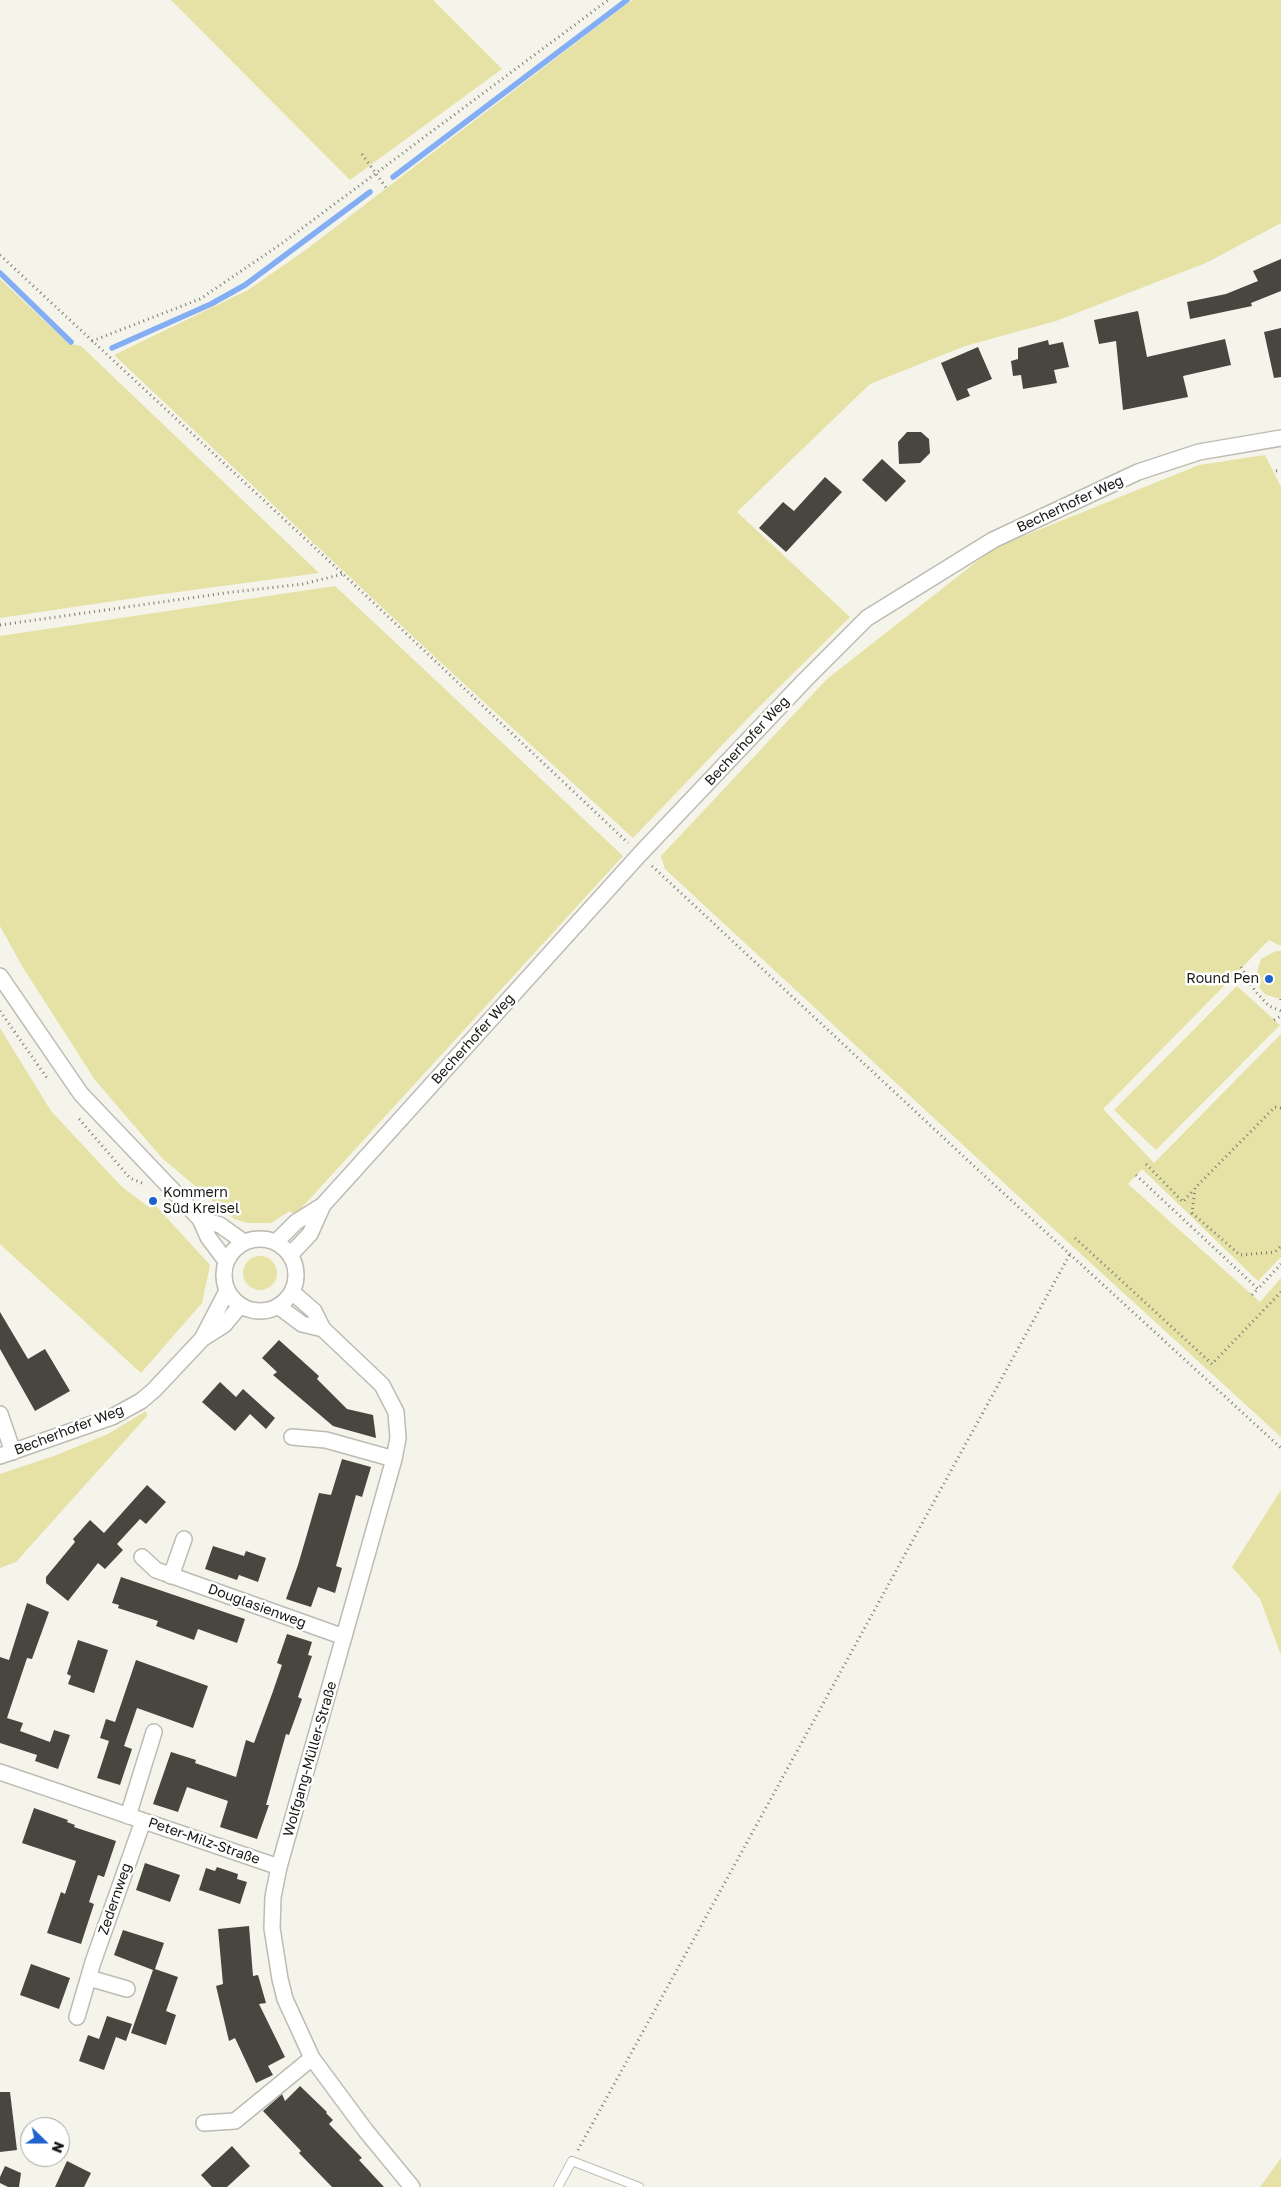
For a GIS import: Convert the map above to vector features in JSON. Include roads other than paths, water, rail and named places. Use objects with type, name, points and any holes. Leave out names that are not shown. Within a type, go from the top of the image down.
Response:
[{"type":"street","name":"Becherhofer Weg","points":[[276,1242],[296,1222],[323,1205],[640,854],[805,680],[867,618],[993,540],[1138,472],[1199,452],[1281,438]]},
{"type":"street","points":[[0,976],[82,1094],[200,1219],[208,1237],[226,1261]]},
{"type":"street","name":"Becherhofer Weg","points":[[290,1255],[310,1234],[323,1205]]},
{"type":"street","points":[[200,1219],[220,1225],[244,1242]]},
{"type":"street","points":[[254,1239],[266,1239],[276,1242],[290,1255],[296,1273],[292,1292],[278,1306],[259,1311],[240,1306],[227,1291],[224,1282],[226,1261],[230,1253],[244,1242],[254,1239]]},
{"type":"street","name":"Becherhofer Weg","points":[[202,1339],[227,1291]]},
{"type":"street","name":"Wolfgang-Müller-Straße","points":[[292,1292],[314,1311],[323,1330],[382,1386],[396,1412],[398,1438],[394,1459],[279,1867],[273,1897],[272,1928],[285,1999],[312,2058],[366,2131],[412,2187]]},
{"type":"street","name":"Becherhofer Weg","points":[[6,1454],[112,1417],[140,1401],[154,1390],[202,1339],[224,1325],[240,1306]]},
{"type":"street","name":"Wolfgang-Müller-Straße","points":[[278,1306],[302,1324],[323,1330]]},
{"type":"street","points":[[0,1414],[6,1454]]},
{"type":"street","points":[[292,1437],[326,1440],[394,1459]]},
{"type":"street","points":[[171,1576],[184,1539]]},
{"type":"street","name":"Douglasienweg","points":[[142,1556],[156,1570],[344,1637]]},
{"type":"street","points":[[128,1816],[154,1732]]},
{"type":"street","name":"Peter-Milz-Straße","points":[[0,1772],[279,1867]]},
{"type":"street","name":"Zedernweg","points":[[77,2017],[143,1821]]},
{"type":"street","points":[[89,1978],[127,1989]]},
{"type":"street","points":[[204,2123],[235,2120],[312,2058]]},
{"type":"lane","points":[[558,2187],[572,2161],[639,2187]]},
{"type":"waterway","points":[[393,177],[627,0]]},
{"type":"waterway","points":[[112,348],[211,304],[245,285],[370,192]]},
{"type":"waterway","points":[[0,273],[71,342]]},
{"type":"place","name":"Round Pen","points":[[1269,979]]},
{"type":"place","name":"Kommern Süd Kreisel","points":[[153,1201]]}]
